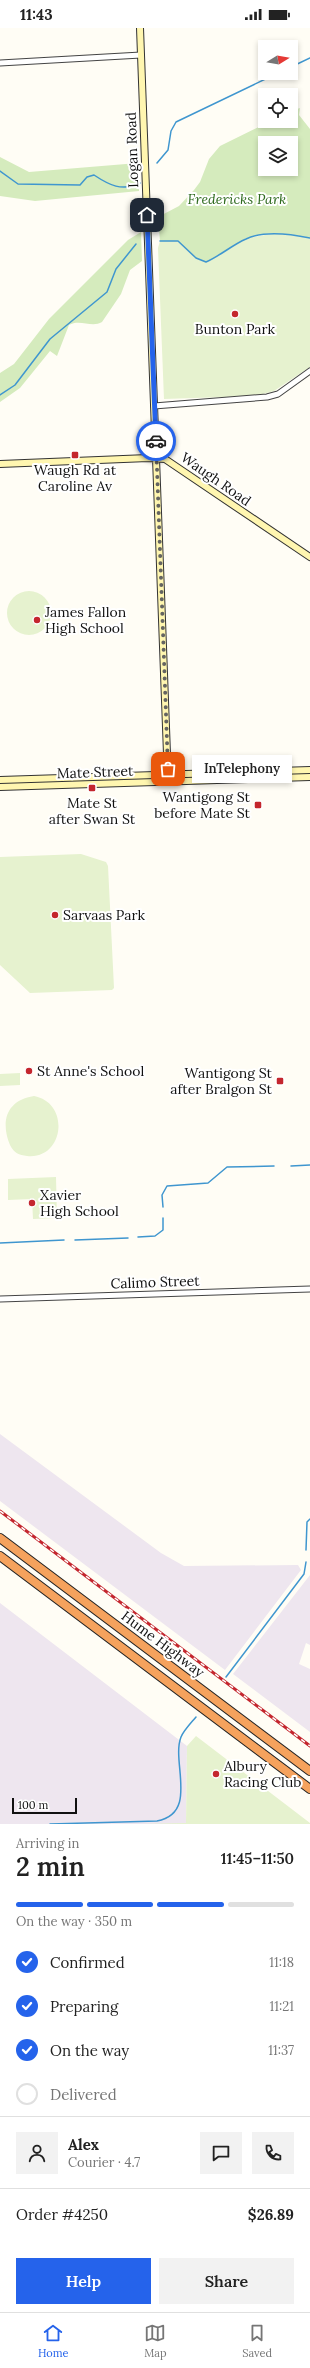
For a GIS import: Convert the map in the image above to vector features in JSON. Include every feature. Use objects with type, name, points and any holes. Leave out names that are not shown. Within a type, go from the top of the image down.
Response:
[{"type":"highway","name":"Hume Highway","points":[[0,1538],[310,1771]]},
{"type":"highway","name":"Hume Highway","points":[[0,1556],[310,1789]]},
{"type":"main road","name":"Logan Road","points":[[140,28],[168,778]]},
{"type":"main road","name":"Waugh Road","points":[[0,464],[156,459],[171,462],[310,558]]},
{"type":"main road","name":"Mate Street","points":[[0,787],[310,770]]},
{"type":"main road","name":"Mate Street","points":[[0,780],[310,777]]},
{"type":"street","points":[[0,63],[141,55]]},
{"type":"street","points":[[154,406],[267,397],[278,394],[310,371]]},
{"type":"street","name":"Calimo Street","points":[[0,1299],[310,1289]]},
{"type":"shaded area","points":[[0,1434],[161,1553],[184,1566],[298,1565],[301,1570],[225,1670],[0,1501]]},
{"type":"shaded area","points":[[310,1575],[310,1645],[306,1643],[299,1664],[310,1669],[310,1732],[233,1674]]},
{"type":"shaded area","points":[[0,1603],[187,1746],[186,1824],[0,1824]]},
{"type":"green space","name":"Fredericks Park","points":[[300,108],[299,115],[310,129],[310,238],[295,235],[261,234],[241,241],[206,262],[196,258],[178,241],[160,241],[158,217],[179,206],[194,190],[200,182],[209,159],[220,146],[258,127],[298,128],[298,109]]},
{"type":"green space","points":[[0,157],[29,172],[138,163],[139,191],[35,201],[0,196]]},
{"type":"green space","points":[[141,232],[142,261],[130,270],[121,294],[102,322],[98,324],[73,323],[69,325],[57,356],[50,351],[20,388],[0,402],[0,373],[14,364],[49,319],[128,240]]},
{"type":"green space","name":"Bunton Park","points":[[272,234],[289,234],[310,238],[310,367],[274,391],[255,396],[164,399],[158,248],[160,241],[178,241],[196,258],[206,262],[217,257],[246,238]]},
{"type":"green space","points":[[25,591],[33,591],[45,597],[51,609],[51,617],[45,629],[33,635],[25,635],[13,629],[7,617],[7,609],[13,597]]},
{"type":"green space","name":"Sarvaas Park","points":[[81,854],[106,862],[108,866],[114,988],[112,990],[30,993],[0,965],[0,857]]},
{"type":"green space","points":[[20,1073],[20,1085],[0,1086],[0,1074]]},
{"type":"green space","points":[[34,1096],[46,1101],[54,1109],[58,1119],[58,1130],[55,1141],[49,1149],[39,1155],[27,1156],[17,1153],[10,1145],[7,1136],[6,1120],[8,1113],[17,1102]]},
{"type":"green space","points":[[56,1177],[57,1218],[33,1219],[32,1199],[8,1200],[8,1179]]},
{"type":"green space","name":"Albury Racing Club","points":[[196,1736],[310,1824],[142,1824],[186,1823],[187,1746]]},
{"type":"waterway","points":[[298,64],[310,58]]},
{"type":"waterway","points":[[157,163],[168,150],[171,131],[176,122],[263,80]]},
{"type":"waterway","points":[[0,171],[18,184],[80,185],[87,177],[94,175],[105,182],[121,187],[133,186],[140,183]]},
{"type":"waterway","points":[[160,241],[178,241],[196,258],[206,262],[241,241],[261,234],[295,235],[310,238]]},
{"type":"waterway","points":[[0,395],[15,385],[50,339],[107,292],[116,269],[136,244]]},
{"type":"waterway","points":[[291,1166],[310,1165]]},
{"type":"waterway","points":[[163,1207],[162,1195],[167,1186],[208,1183],[227,1167],[274,1166]]},
{"type":"waterway","points":[[138,1237],[155,1236],[163,1230],[163,1218]]},
{"type":"waterway","points":[[75,1240],[128,1238]]},
{"type":"waterway","points":[[0,1243],[64,1240]]},
{"type":"waterway","points":[[306,1550],[307,1522],[310,1519]]},
{"type":"waterway","points":[[226,1677],[304,1574],[306,1562]]},
{"type":"waterway","points":[[50,1824],[157,1821],[170,1816],[177,1808],[180,1797],[181,1785],[179,1747],[181,1737],[196,1717]]},
{"type":"railway","points":[[0,1511],[310,1746]]},
{"type":"way so far","points":[[156,441],[168,769]]},
{"type":"place","name":"Bunton Park","points":[[235,314]]},
{"type":"place","name":"Waugh Rd at Caroline Av","points":[[75,455]]},
{"type":"place","name":"James Fallon High School","points":[[37,620]]},
{"type":"place","name":"InTelephony","points":[[168,769]]},
{"type":"place","name":"Mate St after Swan St","points":[[92,788]]},
{"type":"place","name":"Wantigong St before Mate St","points":[[258,805]]},
{"type":"place","name":"Sarvaas Park","points":[[55,915]]},
{"type":"place","name":"St Anne's School","points":[[29,1071]]},
{"type":"place","name":"Wantigong St after Bralgon St","points":[[280,1081]]},
{"type":"place","name":"Xavier High School","points":[[32,1203]]},
{"type":"place","name":"Albury Racing Club","points":[[216,1774]]},
{"type":"route","points":[[147,215],[156,441]]}]
